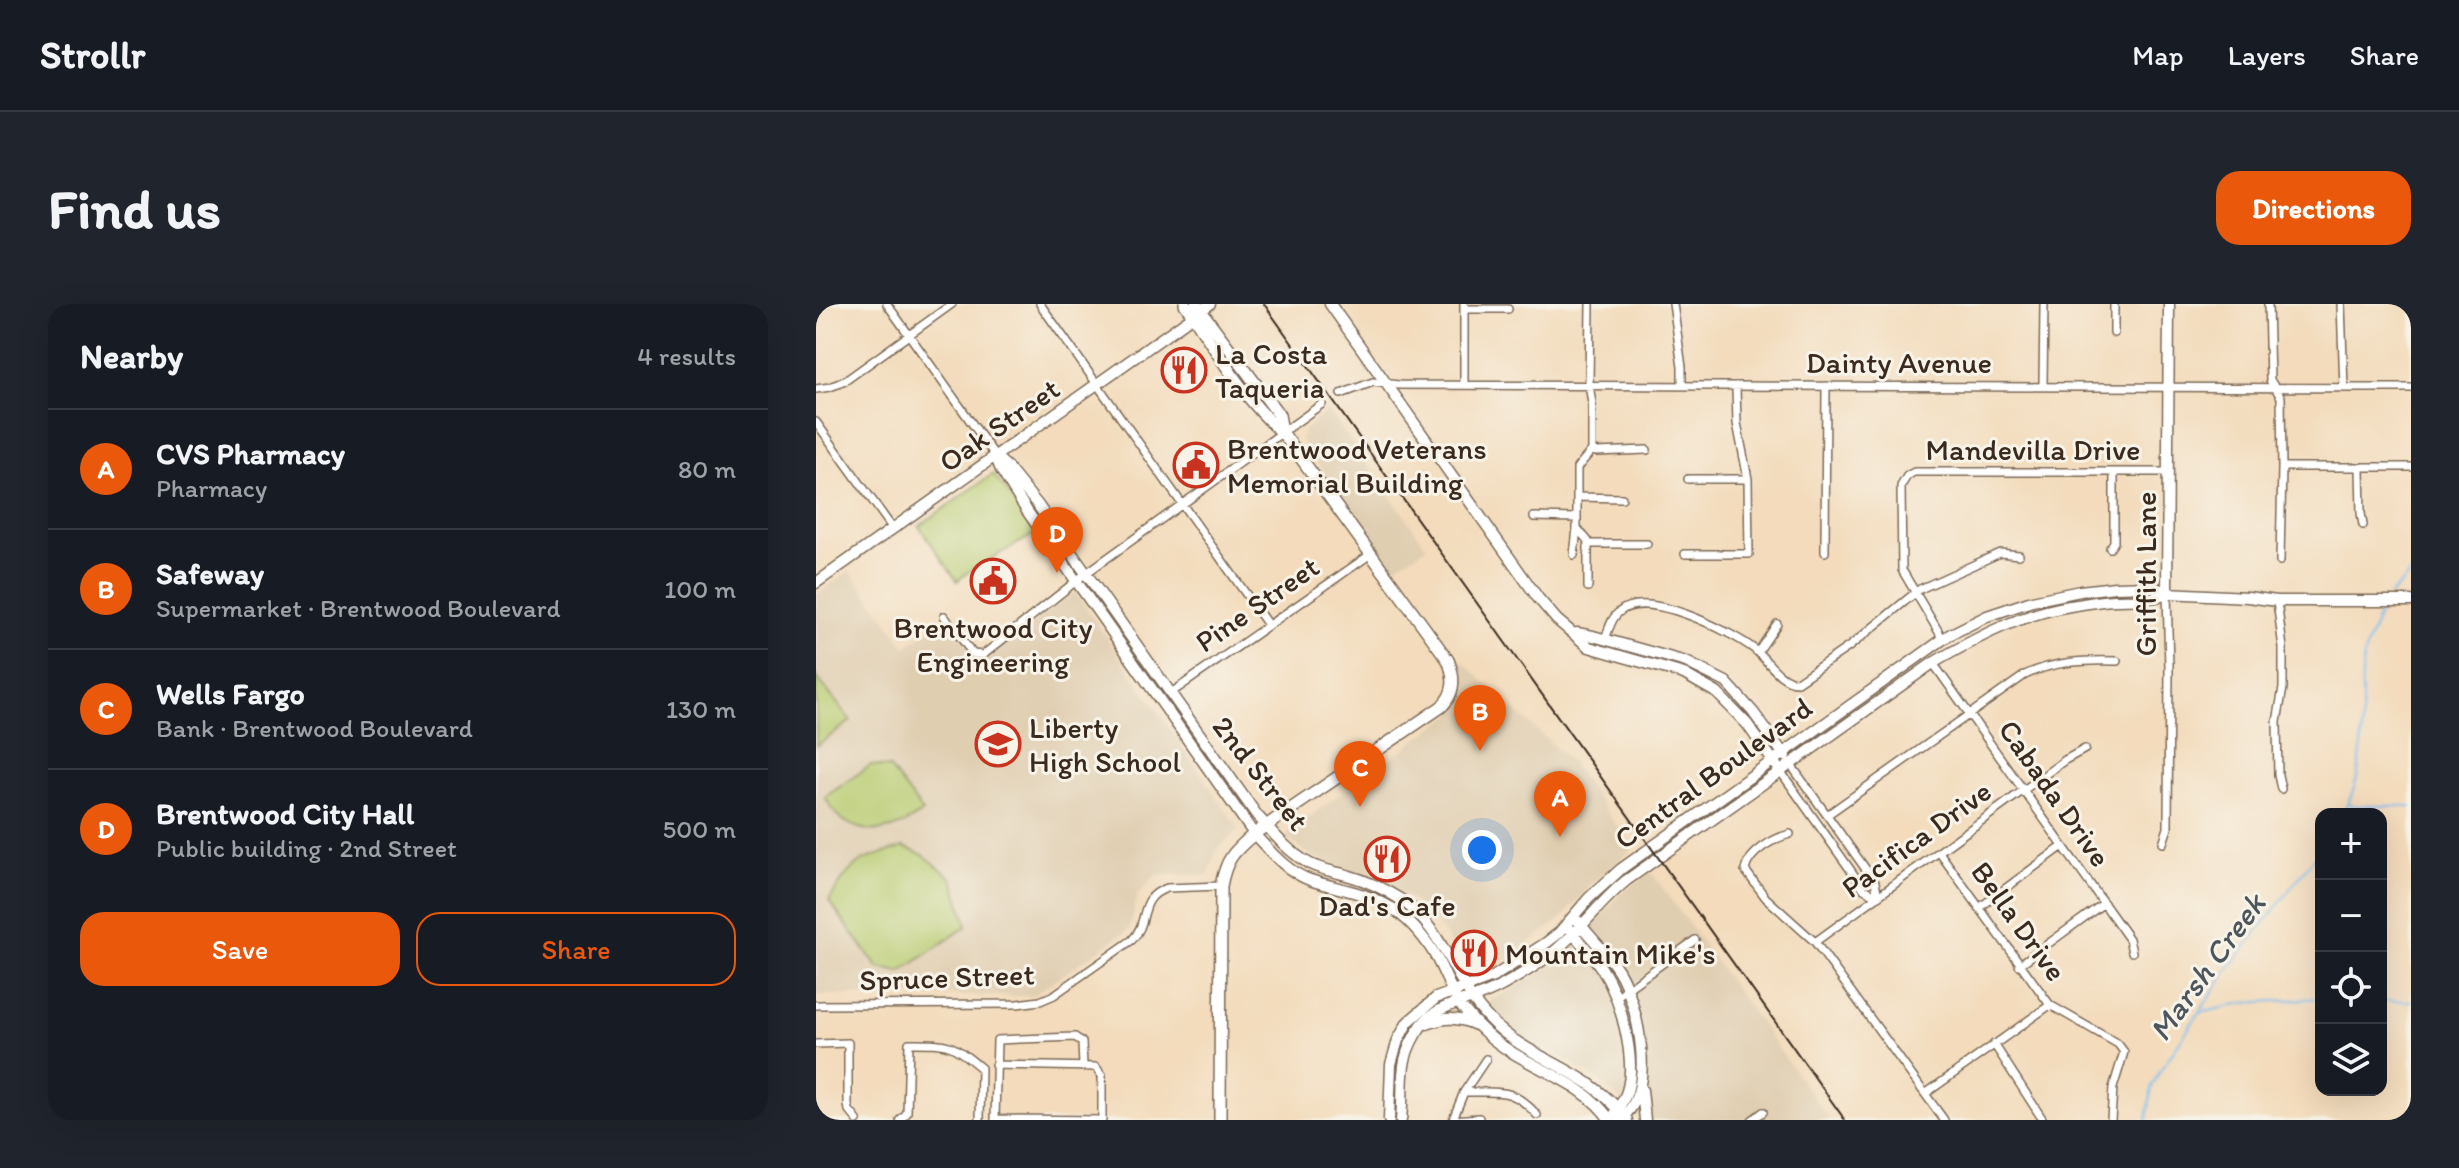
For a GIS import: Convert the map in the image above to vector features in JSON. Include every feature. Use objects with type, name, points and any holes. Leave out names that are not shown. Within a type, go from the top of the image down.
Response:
[{"type":"main road","points":[[1185,304],[1200,309],[1238,381],[1270,422],[1282,432],[1448,660],[1453,678],[1451,694],[1441,707],[1254,834],[1230,856],[1221,886],[1220,1120]]},
{"type":"street","name":"2nd Street","points":[[887,304],[996,457],[1025,509],[1147,660],[1266,826],[1293,853],[1311,864],[1374,884],[1408,905],[1439,939],[1465,988],[1490,1021],[1510,1038],[1580,1076],[1601,1092],[1618,1117]]},
{"type":"street","points":[[816,389],[845,381],[952,304]]},
{"type":"street","points":[[1040,304],[1268,625]]},
{"type":"street","points":[[1330,304],[1538,598],[1557,620],[1589,647],[1671,669],[1705,684],[1728,703],[1773,760],[1864,889],[1878,896]]},
{"type":"street","points":[[1574,555],[1577,468],[1592,450],[1590,304]]},
{"type":"street","points":[[1673,304],[1682,386]]},
{"type":"street","points":[[2043,386],[2044,304]]},
{"type":"street","points":[[2114,304],[2114,333]]},
{"type":"street","name":"Griffith Lane","points":[[2163,843],[2168,828],[2169,304]]},
{"type":"street","points":[[2268,304],[2270,380],[2281,397],[2280,561]]},
{"type":"street","points":[[2341,304],[2344,388]]},
{"type":"street","points":[[1464,384],[1464,306],[1508,309]]},
{"type":"street","name":"Oak Street","points":[[816,583],[1200,309]]},
{"type":"street","name":"Dainty Avenue","points":[[1341,394],[1373,382],[2411,388]]},
{"type":"street","points":[[1685,554],[1749,554],[1748,479],[1737,423],[1736,386]]},
{"type":"street","points":[[1825,552],[1826,386]]},
{"type":"street","points":[[944,616],[973,654],[983,655],[1081,577],[1322,404]]},
{"type":"street","points":[[816,422],[893,529]]},
{"type":"street","points":[[1592,450],[1647,450]]},
{"type":"street","points":[[2282,467],[2411,467]]},
{"type":"street","points":[[2360,468],[2363,525]]},
{"type":"street","name":"Mandevilla Drive","points":[[1943,639],[1902,570],[1901,486],[1907,476],[1914,472],[2168,472]]},
{"type":"street","points":[[2110,548],[2114,542],[2114,472]]},
{"type":"street","points":[[1688,479],[1748,479]]},
{"type":"street","points":[[1577,497],[1622,498]]},
{"type":"street","points":[[1534,517],[1577,518]]},
{"type":"street","points":[[1577,528],[1588,544],[1588,587]]},
{"type":"street","points":[[1588,544],[1647,544]]},
{"type":"street","points":[[1605,640],[1618,613],[1632,605],[1644,605],[1698,618],[1731,633],[1758,652],[1787,680],[1800,681],[1850,646],[1920,589],[2000,553],[2019,555]]},
{"type":"street","name":"Pine Street","points":[[1171,693],[1371,554]]},
{"type":"street","name":"2nd Street","points":[[1081,577],[1125,650],[1254,834],[1288,868],[1308,879],[1367,895],[1400,914],[1435,955],[1452,991],[1481,1028]]},
{"type":"street","name":"Central Boulevard","points":[[1389,1120],[1389,1072],[1398,1040],[1418,1012],[1436,998],[1493,977],[1574,925],[1597,890],[1621,869],[1943,639],[1987,616],[2032,601],[2115,587],[2152,586],[2167,593],[2277,601],[2406,602]]},
{"type":"street","name":"Central Boulevard","points":[[1421,1026],[1435,1013],[1497,989],[1545,958],[1574,925],[1627,880],[1933,663],[1983,634],[2023,618],[2065,607],[2113,600],[2152,600],[2167,593]]},
{"type":"street","points":[[2277,601],[2283,648],[2283,688],[2277,722],[2281,789]]},
{"type":"street","points":[[1758,652],[1777,624]]},
{"type":"street","points":[[1575,633],[1686,662],[1726,682],[1741,696],[1875,882],[1878,896]]},
{"type":"street","points":[[1125,650],[1131,648],[1147,660]]},
{"type":"street","points":[[1827,815],[2034,671],[2076,661],[2117,661]]},
{"type":"street","name":"Cabada Drive","points":[[1933,663],[2129,939],[2132,952]]},
{"type":"street","name":"Pacifica Drive","points":[[1815,942],[2065,760],[2085,749]]},
{"type":"street","points":[[1790,834],[1778,837],[1750,858],[1745,870],[1766,898],[1815,942],[1944,1120]]},
{"type":"street","points":[[1979,908],[2063,846]]},
{"type":"street","name":"Bella Drive","points":[[1939,852],[2050,1005],[2118,1044],[2124,1052],[2113,1088],[2111,1120]]},
{"type":"street","name":"Spruce Street","points":[[816,1005],[1017,1004],[1040,1001],[1054,995],[1132,940],[1142,925],[1147,903],[1159,890],[1221,886]]},
{"type":"street","points":[[2019,965],[2104,903]]},
{"type":"street","points":[[1574,925],[1618,970],[1627,989],[1639,1030],[1645,1120]]},
{"type":"street","points":[[1574,925],[1603,970],[1626,1027],[1629,1056],[1627,1092],[1618,1117]]},
{"type":"street","points":[[1616,997],[1695,940]]},
{"type":"street","points":[[1925,1094],[2050,1005]]},
{"type":"street","points":[[1401,1120],[1401,1078],[1405,1056],[1421,1026],[1441,1018],[1465,1020],[1481,1028],[1504,1047],[1618,1117]]},
{"type":"street","points":[[995,1065],[1096,1067],[1101,1072],[1102,1120],[995,1119],[995,1065],[995,1044],[1002,1038],[1075,1037],[1082,1042],[1083,1066]]},
{"type":"street","points":[[816,1044],[848,1043],[848,1105],[857,1120]]},
{"type":"street","points":[[900,1120],[907,1113],[909,1043],[943,1043],[957,1048],[981,1068],[980,1120]]},
{"type":"street","points":[[1994,1044],[2043,1120]]},
{"type":"street","points":[[1479,1118],[1453,1120],[1464,1092],[1486,1059]]},
{"type":"street","points":[[1618,1117],[1638,1098],[1641,1085]]},
{"type":"street","points":[[1464,1092],[1507,1093],[1521,1098],[1537,1115]]},
{"type":"street","points":[[1752,1120],[1763,1112]]},
{"type":"shaded area","points":[[1328,410],[1427,547],[1392,569],[1301,440],[1304,430]]},
{"type":"shaded area","name":"Liberty High School","points":[[850,571],[906,647],[950,614],[983,659],[1075,592],[1239,829],[1216,851],[1209,875],[1157,875],[1137,895],[1130,929],[1032,996],[816,995],[816,595]]},
{"type":"shaded area","points":[[1461,660],[1571,762],[1633,849],[1600,876],[1560,920],[1497,967],[1473,977],[1465,973],[1446,936],[1410,898],[1309,855],[1288,839],[1288,832],[1452,714],[1462,700],[1466,687]]},
{"type":"shaded area","points":[[1651,872],[1830,1120],[1640,1120],[1601,1082],[1526,1039],[1500,1022],[1489,1009],[1490,1001],[1535,976],[1570,950],[1621,894]]},
{"type":"green space","points":[[993,474],[1039,532],[972,569],[957,581],[919,526]]},
{"type":"green space","points":[[816,676],[851,721],[816,746]]},
{"type":"green space","points":[[871,765],[890,768],[923,812],[903,824],[882,830],[861,829],[840,818],[825,797]]},
{"type":"green space","points":[[904,847],[924,855],[953,879],[967,926],[901,972],[878,968],[829,901],[845,876],[859,863]]},
{"type":"waterway","name":"Marsh Creek","points":[[2390,595],[2411,573]]},
{"type":"waterway","name":"Marsh Creek","points":[[2345,808],[2354,787],[2360,758],[2363,658],[2384,604]]},
{"type":"waterway","points":[[2349,803],[2353,806],[2411,806]]},
{"type":"waterway","name":"Marsh Creek","points":[[2147,1120],[2152,1086],[2160,1071],[2227,971],[2315,857]]},
{"type":"waterway","points":[[2201,1013],[2243,1003],[2315,998]]},
{"type":"waterway","points":[[2387,1001],[2411,1001]]},
{"type":"railway","points":[[1264,304],[1845,1120]]},
{"type":"place","name":"La Costa Taqueria","points":[[1184,370]]},
{"type":"place","name":"Brentwood Veterans Memorial Building","points":[[1196,465]]},
{"type":"place","name":"Brentwood City Hall","points":[[1057,573]]},
{"type":"place","name":"Brentwood City Engineering","points":[[993,581]]},
{"type":"place","name":"Liberty High School","points":[[998,744]]},
{"type":"place","name":"Safeway","points":[[1480,751]]},
{"type":"place","name":"Wells Fargo","points":[[1360,807]]},
{"type":"place","name":"CVS Pharmacy","points":[[1560,837]]},
{"type":"place","name":"Dad's Cafe","points":[[1387,859]]},
{"type":"place","name":"Mountain Mike's","points":[[1474,953]]}]
